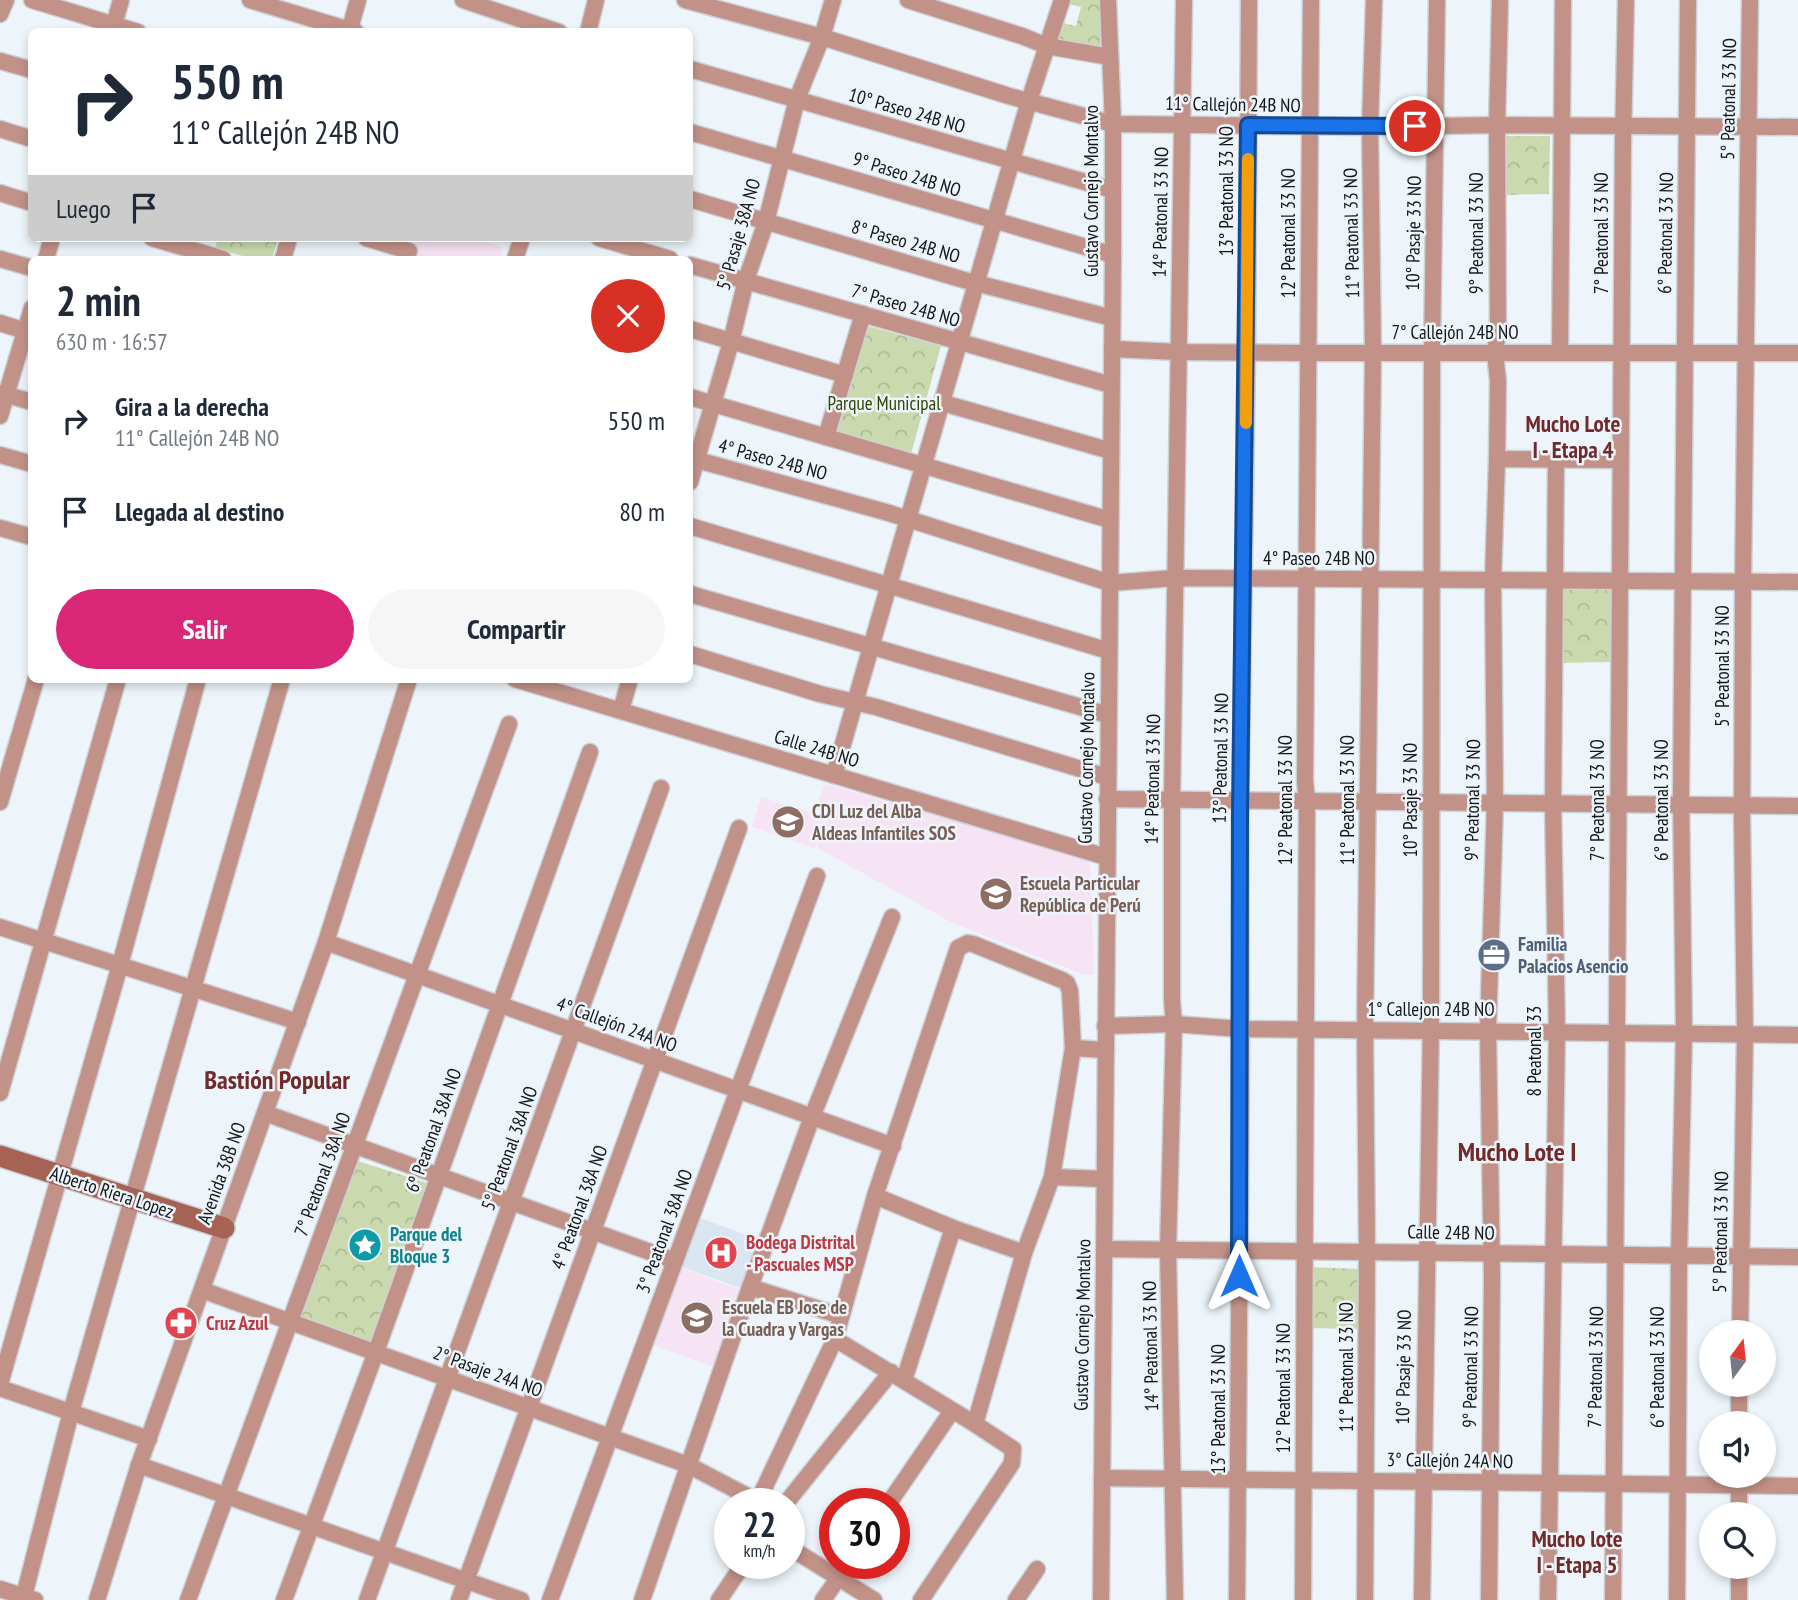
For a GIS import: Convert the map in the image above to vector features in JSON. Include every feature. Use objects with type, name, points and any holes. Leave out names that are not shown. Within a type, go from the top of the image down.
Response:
[{"type":"main road","name":"Alberto Riera Lopez","points":[[0,1156],[224,1228]]},
{"type":"street","points":[[0,14],[6,0]]},
{"type":"street","points":[[32,0],[113,28],[121,0]]},
{"type":"street","points":[[250,0],[342,28]]},
{"type":"street","points":[[353,28],[358,0]]},
{"type":"street","points":[[463,0],[547,28]]},
{"type":"street","points":[[589,28],[596,0]]},
{"type":"street","name":"11° Callejón 24B NO","points":[[685,0],[822,37],[1113,124],[1798,127]]},
{"type":"street","name":"5° Pasaje 38A NO","points":[[693,459],[713,403],[746,280],[766,222],[797,99],[822,37],[833,0]]},
{"type":"street","points":[[908,0],[1047,46],[1110,57]]},
{"type":"street","points":[[834,775],[1029,101],[1062,0]]},
{"type":"street","name":"Gustavo Cornejo Montalvo","points":[[1101,1600],[1113,255],[1113,124],[1108,0]]},
{"type":"street","name":"14° Peatonal 33 NO","points":[[1175,1600],[1168,1250],[1174,1024],[1172,800],[1184,0]]},
{"type":"street","name":"13° Peatonal 33 NO","points":[[1237,1600],[1248,0]]},
{"type":"street","name":"12° Peatonal 33 NO","points":[[1303,1600],[1311,0]]},
{"type":"street","name":"11° Peatonal 33 NO","points":[[1365,1600],[1365,1030],[1373,353],[1370,127],[1374,0]]},
{"type":"street","name":"10° Pasaje 33 NO","points":[[1422,1600],[1431,1031],[1432,352],[1437,0]]},
{"type":"street","name":"9° Peatonal 33 NO","points":[[1489,1600],[1491,1254],[1488,1030],[1495,803],[1493,580],[1498,381],[1495,353],[1498,331],[1497,125],[1500,0]]},
{"type":"street","points":[[1560,353],[1563,0]]},
{"type":"street","name":"7° Peatonal 33 NO","points":[[1613,1600],[1620,460],[1626,0]]},
{"type":"street","name":"6° Peatonal 33 NO","points":[[1677,1600],[1679,1256],[1684,1034],[1681,804],[1688,0]]},
{"type":"street","name":"5° Peatonal 33 NO","points":[[1740,1320],[1745,1034],[1743,582],[1750,0]]},
{"type":"street","points":[[0,61],[28,69]]},
{"type":"street","name":"10° Paseo 24B NO","points":[[693,70],[1113,190]]},
{"type":"street","points":[[0,129],[28,138]]},
{"type":"street","name":"9° Paseo 24B NO","points":[[693,133],[1113,255]]},
{"type":"street","points":[[0,193],[28,201]]},
{"type":"street","name":"8° Paseo 24B NO","points":[[693,200],[978,284],[1112,318]]},
{"type":"street","points":[[166,242],[213,256]]},
{"type":"street","points":[[382,242],[409,249]]},
{"type":"street","points":[[613,242],[660,256]]},
{"type":"street","points":[[0,259],[28,267]]},
{"type":"street","name":"7° Paseo 24B NO","points":[[693,266],[1111,385]]},
{"type":"street","points":[[826,437],[863,314]]},
{"type":"street","points":[[0,323],[28,332],[3,394],[0,416]]},
{"type":"street","points":[[693,330],[845,375]]},
{"type":"street","name":"7° Callejón 24B NO","points":[[1112,349],[1308,353],[1798,353]]},
{"type":"street","points":[[3,394],[28,401]]},
{"type":"street","points":[[693,398],[1110,520]]},
{"type":"street","points":[[943,404],[1111,451]]},
{"type":"street","points":[[0,455],[28,463]]},
{"type":"street","name":"4° Paseo 24B NO","points":[[693,459],[889,513],[1110,583],[1175,578],[1798,582]]},
{"type":"street","points":[[1497,459],[1620,460]]},
{"type":"street","name":"8 Peatonal 33","points":[[1548,1600],[1556,1032],[1553,803],[1556,460]]},
{"type":"street","points":[[693,527],[1109,651]]},
{"type":"street","points":[[0,528],[28,536]]},
{"type":"street","points":[[693,595],[1108,716]]},
{"type":"street","points":[[693,655],[1107,777]]},
{"type":"street","points":[[0,802],[35,683]]},
{"type":"street","points":[[0,1093],[117,683]]},
{"type":"street","points":[[149,1438],[0,1386],[197,683]]},
{"type":"street","points":[[0,1589],[27,1599],[71,1412],[281,683]]},
{"type":"street","name":"Avenida 38B NO","points":[[97,1600],[139,1465],[326,942],[408,683]]},
{"type":"street","name":"Calle 24B NO","points":[[529,683],[1106,857]]},
{"type":"street","points":[[621,710],[629,683]]},
{"type":"street","name":"7° Peatonal 38A NO","points":[[188,1600],[509,724]]},
{"type":"street","name":"6º Peatonal 38A NO","points":[[284,1600],[376,1352],[590,752]]},
{"type":"street","name":"5° Peatonal 38A NO","points":[[367,1600],[661,788]]},
{"type":"street","points":[[1107,799],[1798,806]]},
{"type":"street","name":"4° Peatonal 38A NO","points":[[459,1600],[739,828]]},
{"type":"street","name":"3° Peatonal 38A NO","points":[[550,1600],[817,876]]},
{"type":"street","points":[[642,1600],[750,1287],[812,1117],[891,917]]},
{"type":"street","points":[[0,927],[298,1021]]},
{"type":"street","name":"4° Callejón 24A NO","points":[[326,942],[893,1146]]},
{"type":"street","points":[[764,1488],[835,1339],[875,1196],[958,948],[968,943],[1067,984],[1070,991],[1073,1048],[1052,1177],[1024,1253],[975,1424]]},
{"type":"street","name":"1° Callejon 24B NO","points":[[1105,1026],[1174,1024],[1241,1029],[1798,1034]]},
{"type":"street","points":[[1073,1048],[1106,1050]]},
{"type":"street","points":[[265,1113],[675,1261]]},
{"type":"street","points":[[1052,1177],[1104,1179]]},
{"type":"street","points":[[875,1196],[1024,1253]]},
{"type":"street","points":[[799,1488],[898,1376],[953,1228]]},
{"type":"street","name":"Calle 24B NO","points":[[1104,1249],[1798,1257]]},
{"type":"street","points":[[750,1287],[841,1316]]},
{"type":"street","name":"2° Pasaje 24A NO","points":[[202,1290],[688,1465],[731,1488]]},
{"type":"street","points":[[835,1339],[1013,1449],[1012,1463],[921,1600]]},
{"type":"street","points":[[899,1488],[952,1411]]},
{"type":"street","points":[[139,1465],[521,1600]]},
{"type":"street","name":"3° Callejón 24A NO","points":[[1102,1478],[1699,1483]]},
{"type":"street","name":"3° Callejón 24A NO","points":[[1776,1484],[1798,1486]]},
{"type":"street","points":[[1016,1600],[1037,1569]]},
{"type":"street","points":[[719,1600],[733,1579]]},
{"type":"street","points":[[823,1600],[838,1579]]},
{"type":"street","points":[[841,1579],[874,1600]]},
{"type":"street","points":[[1739,1579],[1739,1600]]},
{"type":"shaded area","points":[[415,242],[484,242],[503,248],[501,256],[410,256]]},
{"type":"shaded area","name":"Escuela Particular República de Perú","points":[[825,784],[1084,858],[1090,864],[1094,975],[1082,974],[953,923],[817,848],[827,818],[819,800]]},
{"type":"shaded area","name":"CDI Luz del Alba Aldeas Infantiles SOS","points":[[761,797],[825,817],[815,848],[752,827]]},
{"type":"shaded area","name":"Bodega Distrital - Pascuales MSP","points":[[700,1218],[763,1241],[743,1289],[679,1266]]},
{"type":"shaded area","name":"Escuela EB Jose de la Cuadra y Vargas","points":[[679,1267],[743,1291],[717,1368],[652,1345]]},
{"type":"green space","points":[[1071,0],[1100,0],[1100,51],[1056,45],[1063,23],[1076,26],[1081,7],[1069,4]]},
{"type":"green space","points":[[1500,136],[1550,136],[1549,194],[1501,195]]},
{"type":"green space","points":[[217,242],[277,242],[273,256],[243,256],[215,248]]},
{"type":"green space","name":"Parque Municipal","points":[[867,326],[941,346],[911,454],[834,432]]},
{"type":"green space","points":[[1558,587],[1611,588],[1613,662],[1558,663]]},
{"type":"green space","points":[[358,1161],[430,1184],[372,1345],[298,1318]]},
{"type":"green space","points":[[1308,1267],[1363,1269],[1362,1329],[1307,1328]]},
{"type":"slow traffic","points":[[1246,423],[1248,159]]},
{"type":"place","name":"CDI Luz del Alba Aldeas Infantiles SOS","points":[[788,822]]},
{"type":"place","name":"Escuela Particular República de Perú","points":[[996,894]]},
{"type":"place","name":"Familia Palacios Asencio","points":[[1494,955]]},
{"type":"place","name":"Parque del Bloque 3","points":[[365,1245]]},
{"type":"place","name":"Bodega Distrital - Pascuales MSP","points":[[721,1253]]},
{"type":"place","name":"Escuela EB Jose de la Cuadra y Vargas","points":[[697,1318]]},
{"type":"place","name":"Cruz Azul","points":[[181,1323]]},
{"type":"district","name":"Mucho Lote I - Etapa 4","points":[[1573,436]]},
{"type":"district","name":"Bastión Popular","points":[[277,1079]]},
{"type":"district","name":"Mucho Lote I","points":[[1517,1151]]},
{"type":"district","name":"Mucho lote I - Etapa 5","points":[[1577,1551]]},
{"type":"route","points":[[1239,1276],[1240,818],[1248,125],[1415,126]]}]
